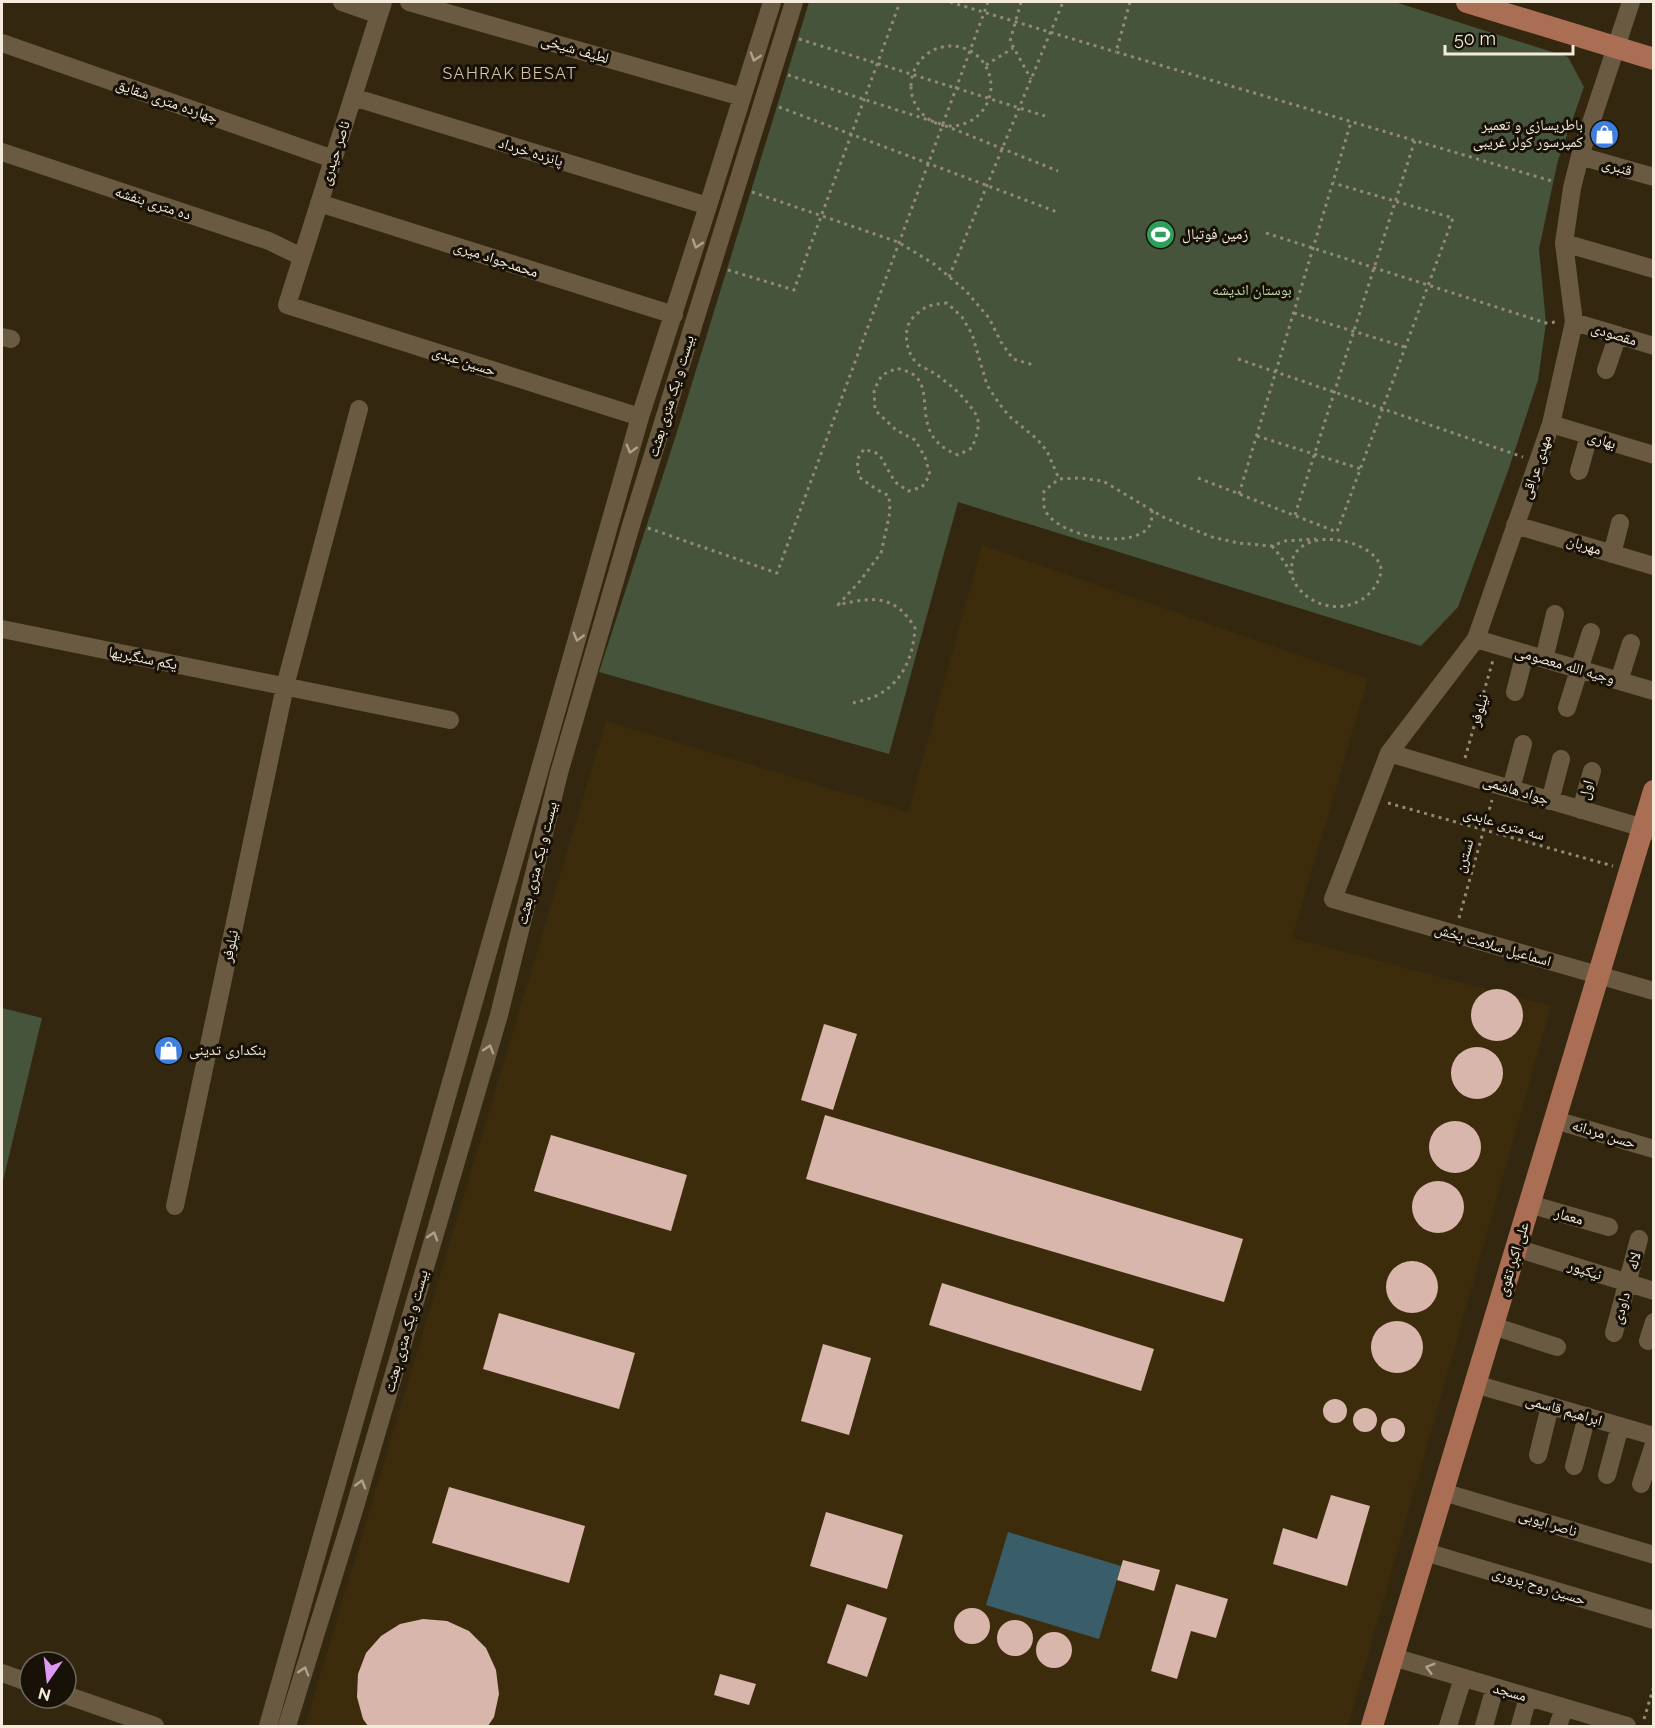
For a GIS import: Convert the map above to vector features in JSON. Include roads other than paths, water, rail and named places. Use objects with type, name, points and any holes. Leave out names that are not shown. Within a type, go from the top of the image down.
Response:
[{"type":"main road","points":[[1467,2],[1653,59]]},
{"type":"main road","name":"علی اکبر تقوی","points":[[1372,1726],[1629,871],[1648,830],[1653,791]]},
{"type":"street","points":[[342,2],[381,8]]},
{"type":"street","name":"لطیف شیخی","points":[[409,2],[742,97]]},
{"type":"street","name":"بیست و یک متری بعثت","points":[[268,1726],[640,417],[772,2]]},
{"type":"street","name":"بیست و یک متری بعثت","points":[[287,1726],[354,1510],[499,1015],[559,773],[633,522],[794,2]]},
{"type":"street","name":"مهدی عراقی","points":[[1333,899],[1389,753],[1476,639],[1551,424],[1574,322],[1564,243],[1572,188],[1580,156],[1632,2]]},
{"type":"street","name":"ناصر حیدری","points":[[287,305],[381,8]]},
{"type":"street","name":"چهارده متری شقایق","points":[[2,43],[333,159]]},
{"type":"street","name":"پانزده خرداد","points":[[353,97],[708,206]]},
{"type":"street","name":"ده متری بنفشه","points":[[2,152],[269,241],[302,257]]},
{"type":"street","name":"قنبری","points":[[1580,156],[1653,177]]},
{"type":"street","name":"محمدجواد میری","points":[[319,203],[674,315]]},
{"type":"street","points":[[1564,243],[1653,269]]},
{"type":"street","name":"حسین عبدی","points":[[287,305],[640,417]]},
{"type":"street","name":"مقصودی","points":[[1574,322],[1653,346]]},
{"type":"street","points":[[1606,370],[1618,335]]},
{"type":"street","name":"نیلوفر","points":[[175,1206],[285,686],[359,409]]},
{"type":"street","name":"بهاری","points":[[1551,424],[1653,455]]},
{"type":"street","points":[[1579,471],[1589,436]]},
{"type":"street","points":[[1612,554],[1620,523]]},
{"type":"street","name":"مهربان","points":[[1515,525],[1653,566]]},
{"type":"street","points":[[1544,659],[1555,614]]},
{"type":"street","name":"یکم سنگبریها","points":[[2,629],[450,720]]},
{"type":"street","points":[[1567,708],[1591,632]]},
{"type":"street","name":"وجیه الله معصومی","points":[[1476,639],[1653,691]]},
{"type":"street","points":[[1619,681],[1631,643]]},
{"type":"street","points":[[1515,692],[1525,653]]},
{"type":"street","points":[[1504,787],[1523,744]]},
{"type":"street","name":"جواد هاشمی","points":[[1389,753],[1648,830]]},
{"type":"street","points":[[1550,801],[1561,759]]},
{"type":"street","name":"اول","points":[[1581,810],[1592,771]]},
{"type":"street","name":"اسماعیل سلامت بخش","points":[[1333,899],[1653,992]]},
{"type":"street","name":"حسن مردانه","points":[[1555,1120],[1653,1149]]},
{"type":"street","name":"معمار","points":[[1529,1204],[1609,1227]]},
{"type":"street","name":"لاله","points":[[1628,1284],[1639,1239]]},
{"type":"street","name":"نیکپور","points":[[1516,1248],[1653,1291]]},
{"type":"street","name":"داودی","points":[[1614,1333],[1628,1284]]},
{"type":"street","points":[[1648,1341],[1653,1322]]},
{"type":"street","points":[[1493,1326],[1557,1347]]},
{"type":"street","name":"ابراهیم قاسمی","points":[[1475,1384],[1653,1436]]},
{"type":"street","points":[[1538,1455],[1550,1406]]},
{"type":"street","points":[[1574,1466],[1587,1416]]},
{"type":"street","points":[[1606,1475],[1620,1426]]},
{"type":"street","points":[[1641,1484],[1653,1444]]},
{"type":"street","name":"ناصر ایوبی","points":[[1443,1492],[1653,1555]]},
{"type":"street","name":"حسین روح پروری","points":[[1425,1552],[1653,1620]]},
{"type":"street","name":"مسجد","points":[[1393,1657],[1564,1708],[1597,1722],[1627,1726]]},
{"type":"street","points":[[2,1673],[18,1679]]},
{"type":"street","points":[[1448,1726],[1463,1678]]},
{"type":"street","points":[[1484,1726],[1495,1688]]},
{"type":"street","points":[[1520,1726],[1528,1697]]},
{"type":"street","points":[[78,1699],[155,1726]]},
{"type":"street","points":[[1558,1726],[1564,1708]]},
{"type":"water","points":[[1008,1532],[1121,1566],[1099,1639],[986,1605]]},
{"type":"place","name":"باطریسازی و تعمیر کمپرسور کولر غریبی","points":[[1604,134]]},
{"type":"place","name":"زمین فوتبال","points":[[1161,234]]},
{"type":"place","name":"بنکداری تدینی","points":[[168,1050]]},
{"type":"district","name":"SAHRAK BESAT","points":[[510,73]]},
{"type":"park label","name":"بوستان اندیشه","points":[[1252,290]]}]
